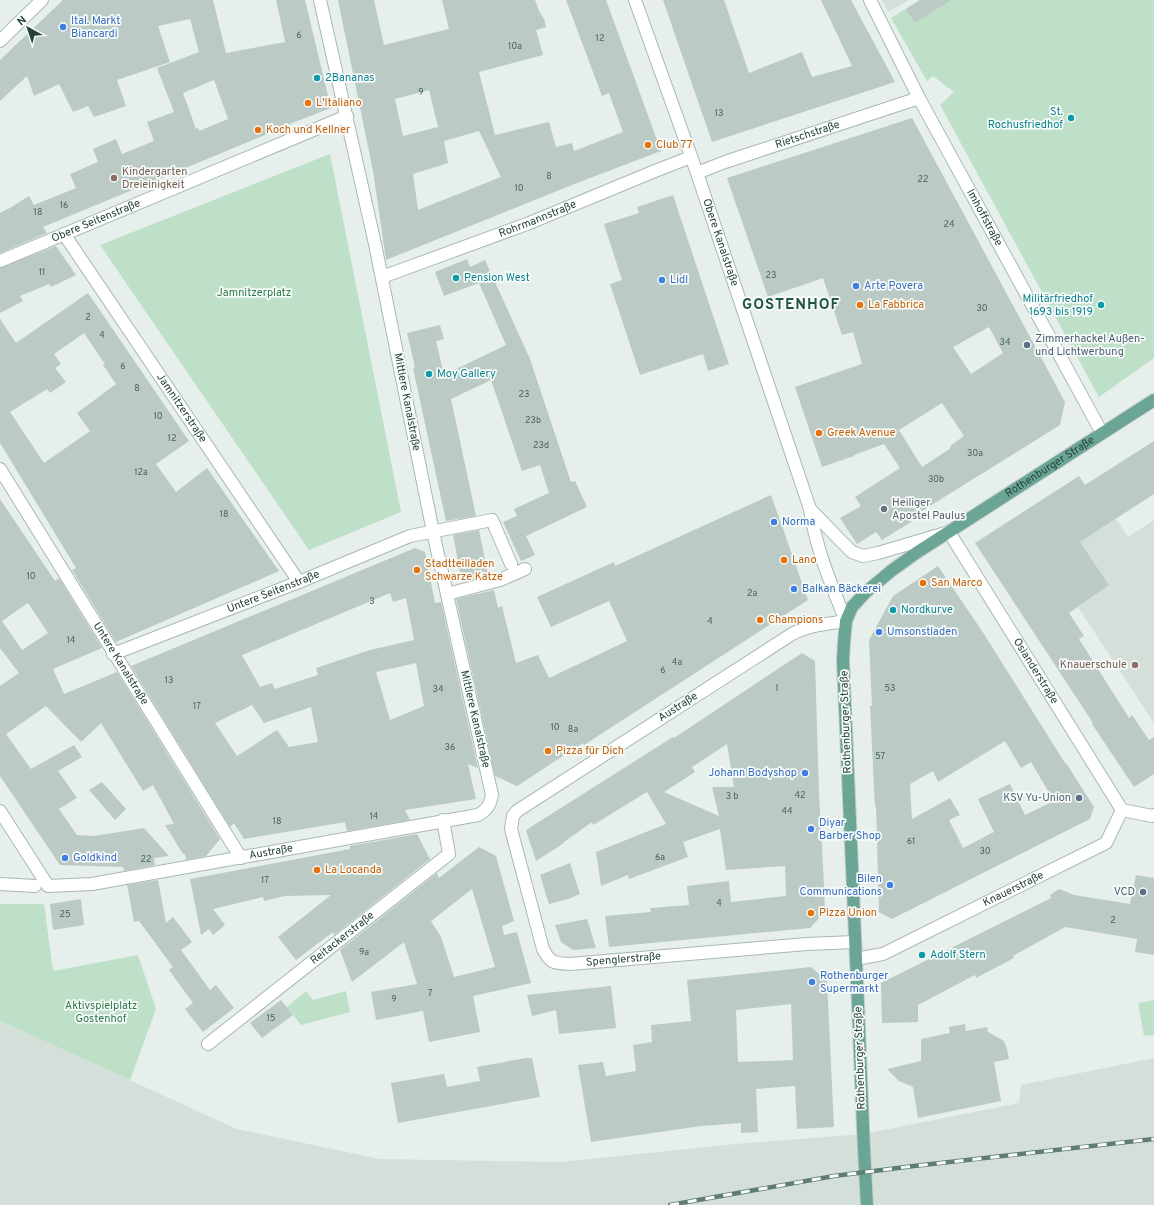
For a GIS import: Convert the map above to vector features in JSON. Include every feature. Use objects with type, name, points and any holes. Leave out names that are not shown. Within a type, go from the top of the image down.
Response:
[{"type":"main road","name":"Rothenburger Straße","points":[[867,1205],[862,1131],[844,660],[846,621],[852,607],[866,592],[891,571],[948,532],[1154,400]]},
{"type":"street","points":[[0,41],[42,0]]},
{"type":"street","name":"Mittlere Kanalstraße","points":[[320,0],[382,278],[433,532],[492,795],[490,805]]},
{"type":"street","name":"Obere Kanalstraße","points":[[635,0],[697,173],[810,509],[814,532],[829,579],[846,621]]},
{"type":"street","name":"Imhoffstraße","points":[[870,0],[919,98],[1102,433]]},
{"type":"street","name":"Rietschstraße","points":[[697,173],[725,162],[919,98]]},
{"type":"street","name":"Obere Seitenstraße","points":[[0,261],[347,116]]},
{"type":"street","name":"Rohrmannstraße","points":[[382,278],[527,224],[691,157]]},
{"type":"street","name":"Jamnitzerstraße","points":[[64,234],[299,582]]},
{"type":"street","name":"Untere Kanalstraße","points":[[0,469],[113,654],[241,858]]},
{"type":"street","name":"Obere Kanalstraße","points":[[810,509],[838,540],[852,552],[863,556],[948,532]]},
{"type":"street","name":"Untere Seitenstraße","points":[[113,654],[299,582],[410,536],[492,520],[511,564]]},
{"type":"street","name":"Osianderstraße","points":[[948,532],[1122,810]]},
{"type":"street","points":[[447,594],[500,580],[524,569]]},
{"type":"street","name":"Austraße","points":[[517,810],[802,628],[846,621]]},
{"type":"street","name":"Austraße","points":[[0,812],[48,886],[92,884],[443,820],[478,815],[485,811],[490,805]]},
{"type":"street","name":"Spenglerstraße","points":[[517,810],[513,816],[511,829],[543,948],[547,957],[553,962],[570,964],[807,944],[855,942]]},
{"type":"street","points":[[1122,810],[1154,818]]},
{"type":"street","name":"Knauerstraße","points":[[856,959],[883,954],[1106,843],[1122,810]]},
{"type":"street","name":"Reitackerstraße","points":[[208,1044],[449,854],[443,820]]},
{"type":"street","points":[[0,884],[35,886]]},
{"type":"shaded area","points":[[882,0],[909,0],[888,12]]},
{"type":"shaded area","name":"Knauerschule","points":[[1116,519],[1128,537],[1154,520],[1154,723],[1078,607],[1109,585],[1080,542]]},
{"type":"shaded area","points":[[0,1021],[237,1129],[380,1159],[561,1162],[735,1144],[864,1134],[1019,1103],[1021,1085],[1154,1058],[1154,1205],[0,1205]]},
{"type":"green space","points":[[920,0],[1154,0],[1154,358],[1099,397],[940,105],[954,92],[933,76],[927,81],[891,18]]},
{"type":"green space","name":"Jamnitzerplatz","points":[[330,154],[401,512],[309,550],[100,245]]},
{"type":"green space","name":"Aktivspielplatz Gostenhof","points":[[0,904],[44,904],[53,971],[138,955],[156,1009],[130,1080],[0,1021]]},
{"type":"green space","points":[[306,991],[313,1000],[346,991],[350,1012],[301,1025],[287,1007]]},
{"type":"green space","points":[[1154,1000],[1154,1035],[1144,1036],[1138,1003]]},
{"type":"building","points":[[63,0],[213,0],[226,53],[285,42],[276,0],[305,0],[331,108],[43,227],[47,233],[0,253],[0,213],[29,196],[34,205],[76,188],[70,174],[98,162],[93,149],[116,139],[122,154],[154,141],[147,122],[174,112],[157,68],[199,52],[190,19],[158,26],[170,62],[117,80],[126,106],[94,117],[88,106],[73,112],[59,84],[34,96],[27,76],[0,101],[0,60]],"holes":[[[214,80],[228,119],[199,131],[198,128],[196,129],[183,93]]]},
{"type":"building","points":[[338,0],[374,0],[384,45],[449,29],[442,0],[535,0],[546,27],[536,30],[543,55],[479,72],[495,135],[549,122],[556,147],[572,143],[574,151],[623,132],[609,93],[602,96],[566,0],[606,0],[661,151],[577,183],[386,260],[373,171]],"holes":[[[429,90],[438,127],[403,136],[395,99]],[[479,131],[501,177],[418,210],[413,174],[448,163],[444,141]]]},
{"type":"building","points":[[663,0],[724,0],[749,73],[802,52],[812,77],[852,66],[821,0],[851,0],[895,82],[712,142]]},
{"type":"building","points":[[920,0],[951,0],[915,23],[906,9]]},
{"type":"building","points":[[912,118],[1065,402],[1060,425],[909,519],[911,522],[882,540],[876,532],[857,544],[840,518],[861,506],[855,497],[900,468],[884,444],[822,467],[795,387],[862,364],[853,332],[842,335],[823,278],[768,297],[727,178]],"holes":[[[989,327],[1003,353],[971,374],[953,347]],[[942,403],[964,436],[950,446],[951,448],[922,467],[899,430]]]},
{"type":"building","points":[[673,195],[729,364],[708,371],[703,354],[640,375],[610,284],[622,280],[604,224],[639,213],[637,207]]},
{"type":"building","points":[[56,246],[76,275],[51,287],[49,284],[20,296],[23,301],[0,313],[0,268]]},
{"type":"building","points":[[467,259],[470,267],[485,260],[530,359],[571,482],[575,481],[587,507],[526,536],[535,555],[521,561],[503,522],[517,516],[514,509],[549,493],[540,465],[522,471],[491,380],[451,399],[476,516],[446,521],[413,368],[415,367],[407,333],[440,325],[444,339],[436,341],[444,375],[506,345],[479,283],[444,296],[435,272]]},
{"type":"building","points":[[88,293],[189,441],[156,464],[176,492],[207,468],[279,571],[116,642],[72,570],[76,568],[0,443],[0,319],[16,343]],"holes":[[[84,333],[105,364],[103,365],[116,384],[77,413],[90,431],[44,463],[10,412],[47,389],[50,393],[66,382],[55,368],[61,364],[54,354]]]},
{"type":"building","points":[[1154,441],[1154,494],[1080,542],[1109,585],[1069,613],[1084,636],[1079,639],[1129,718],[1132,715],[1149,740],[1154,737],[1154,774],[1134,787],[975,543],[1079,476],[1085,485]]},
{"type":"building","points":[[771,495],[808,600],[584,745],[583,743],[517,786],[495,776],[456,599],[494,590],[498,608],[502,606],[516,663],[538,655],[549,678],[627,641],[609,601],[551,627],[537,597],[614,562],[615,566]]},
{"type":"building","points":[[0,499],[55,581],[59,578],[102,648],[53,669],[64,694],[117,672],[220,839],[206,856],[186,860],[185,854],[183,854],[165,825],[174,824],[153,785],[143,791],[101,723],[81,742],[46,706],[6,734],[31,769],[74,745],[82,757],[58,771],[77,798],[59,809],[77,835],[94,836],[144,828],[169,856],[154,858],[155,865],[124,871],[123,867],[60,865],[0,776],[0,686],[19,673],[0,648]],"holes":[[[28,603],[48,633],[22,650],[2,621]]]},
{"type":"building","points":[[479,530],[488,575],[462,582],[453,535]]},
{"type":"building","points":[[415,548],[425,552],[435,603],[441,602],[478,768],[468,764],[476,799],[405,810],[410,820],[347,831],[345,822],[244,839],[234,823],[230,827],[131,666]],"holes":[[[390,593],[393,602],[406,598],[414,640],[370,650],[316,668],[318,675],[275,689],[272,683],[260,687],[242,655]],[[416,663],[424,706],[390,720],[376,672]],[[252,705],[264,723],[311,707],[318,742],[289,747],[277,730],[237,756],[215,723]]]},
{"type":"building","points":[[938,566],[984,634],[1094,807],[1090,819],[892,919],[879,912],[876,807],[870,706],[872,706],[869,640],[893,596]],"holes":[[[1005,741],[1021,768],[1031,762],[1054,801],[1025,815],[1010,784],[978,799],[994,832],[963,848],[949,820],[960,815],[950,798],[912,819],[910,784],[933,771],[938,782]]]},
{"type":"building","points":[[802,653],[815,661],[819,794],[825,912],[810,928],[609,947],[605,916],[651,912],[650,908],[689,905],[687,886],[729,881],[731,902],[786,896],[785,866],[726,870],[720,829],[683,842],[688,857],[629,879],[628,875],[601,886],[596,852],[666,824],[647,792],[593,825],[592,822],[564,843],[536,861],[526,830],[673,737],[674,738]],"holes":[[[727,744],[734,787],[712,787],[719,816],[664,792],[695,772],[692,767]]]},
{"type":"building","points":[[102,782],[126,809],[115,820],[89,790]]},
{"type":"building","points":[[417,834],[430,859],[334,935],[333,932],[296,960],[278,937],[331,895],[285,896],[264,901],[263,897],[213,909],[225,925],[213,935],[209,929],[201,935],[190,879],[350,849],[350,846]]},
{"type":"building","points":[[479,847],[496,856],[514,921],[502,926],[504,935],[517,932],[531,983],[473,996],[480,1032],[429,1042],[423,1011],[376,1020],[371,992],[417,984],[404,942],[352,982],[340,950],[437,873],[439,878]],"holes":[[[472,889],[495,967],[454,977],[441,937],[431,921]]]},
{"type":"building","points":[[570,863],[580,894],[549,904],[540,875]]},
{"type":"building","points":[[1136,875],[1154,878],[1154,955],[1135,952],[1137,939],[1065,927],[1013,956],[1014,958],[976,978],[975,975],[918,1005],[918,1022],[882,1023],[881,983],[1051,898],[1050,895],[1059,889],[1074,895],[1130,904]]},
{"type":"building","points":[[158,880],[166,923],[173,917],[192,942],[181,950],[210,990],[216,985],[234,1008],[203,1032],[185,1009],[193,1003],[169,970],[173,967],[139,921],[134,922],[127,885]]},
{"type":"building","points":[[81,899],[84,925],[53,930],[50,904]]},
{"type":"building","points":[[587,919],[596,948],[573,950],[561,942],[555,925]]},
{"type":"building","points":[[811,967],[827,981],[834,1127],[797,1129],[795,1086],[756,1089],[758,1132],[741,1133],[741,1123],[701,1126],[591,1142],[578,1065],[603,1062],[606,1076],[636,1071],[633,1045],[652,1042],[651,1025],[691,1021],[687,980]],"holes":[[[791,1004],[793,1060],[738,1062],[736,1010]]]},
{"type":"building","points":[[611,986],[616,1028],[559,1034],[556,1010],[532,1016],[527,995]]},
{"type":"building","points":[[281,1000],[293,1015],[262,1038],[250,1023]]},
{"type":"building","points":[[965,1024],[966,1031],[987,1027],[988,1032],[1004,1041],[1009,1059],[994,1062],[1001,1101],[918,1118],[913,1087],[899,1081],[887,1069],[921,1061],[921,1039],[950,1033],[949,1027]]},
{"type":"building","points":[[532,1058],[540,1097],[398,1123],[391,1083],[444,1074],[447,1087],[480,1081],[477,1067]]},
{"type":"railway","points":[[670,1205],[834,1176],[1154,1139]]},
{"type":"place","name":"Ital. Markt Biancardi","points":[[63,27]]},
{"type":"place","name":"2Bananas","points":[[317,78]]},
{"type":"place","name":"L'Italiano","points":[[308,103]]},
{"type":"place","name":"St. Rochusfriedhof","points":[[1071,118]]},
{"type":"place","name":"Koch und Kellner","points":[[258,130]]},
{"type":"place","name":"Club 77","points":[[648,145]]},
{"type":"place","name":"Kindergarten Dreieinigkeit","points":[[114,178]]},
{"type":"place","name":"Pension West","points":[[456,278]]},
{"type":"place","name":"Lidl","points":[[662,280]]},
{"type":"place","name":"Arte Povera","points":[[856,286]]},
{"type":"place","name":"La Fabbrica","points":[[860,305]]},
{"type":"place","name":"Militärfriedhof 1693 bis 1919","points":[[1101,305]]},
{"type":"place","name":"Zimmerhackel Außen- und Lichtwerbung","points":[[1027,345]]},
{"type":"place","name":"Moy Gallery","points":[[429,374]]},
{"type":"place","name":"Greek Avenue","points":[[819,433]]},
{"type":"place","name":"Heiliger Apostel Paulus","points":[[884,509]]},
{"type":"place","name":"Norma","points":[[774,522]]},
{"type":"place","name":"Lano","points":[[784,560]]},
{"type":"place","name":"Stadtteilladen Schwarze Katze","points":[[417,570]]},
{"type":"place","name":"San Marco","points":[[923,583]]},
{"type":"place","name":"Balkan Bäckerei","points":[[794,589]]},
{"type":"place","name":"Nordkurve","points":[[893,610]]},
{"type":"place","name":"Champions","points":[[760,620]]},
{"type":"place","name":"Umsonstladen","points":[[879,632]]},
{"type":"place","name":"Knauerschule","points":[[1135,665]]},
{"type":"place","name":"Pizza für Dich","points":[[548,751]]},
{"type":"place","name":"Johann Bodyshop","points":[[805,773]]},
{"type":"place","name":"KSV Yu-Union","points":[[1079,798]]},
{"type":"place","name":"Diyar Barber Shop","points":[[811,829]]},
{"type":"place","name":"Goldkind","points":[[65,858]]},
{"type":"place","name":"La Locanda","points":[[317,870]]},
{"type":"place","name":"Bilen Communications","points":[[890,885]]},
{"type":"place","name":"VCD","points":[[1143,892]]},
{"type":"place","name":"Pizza Union","points":[[811,913]]},
{"type":"place","name":"Adolf Stern","points":[[922,955]]},
{"type":"place","name":"Rothenburger Supermarkt","points":[[812,982]]},
{"type":"district","name":"GOSTENHOF","points":[[791,305]]}]
